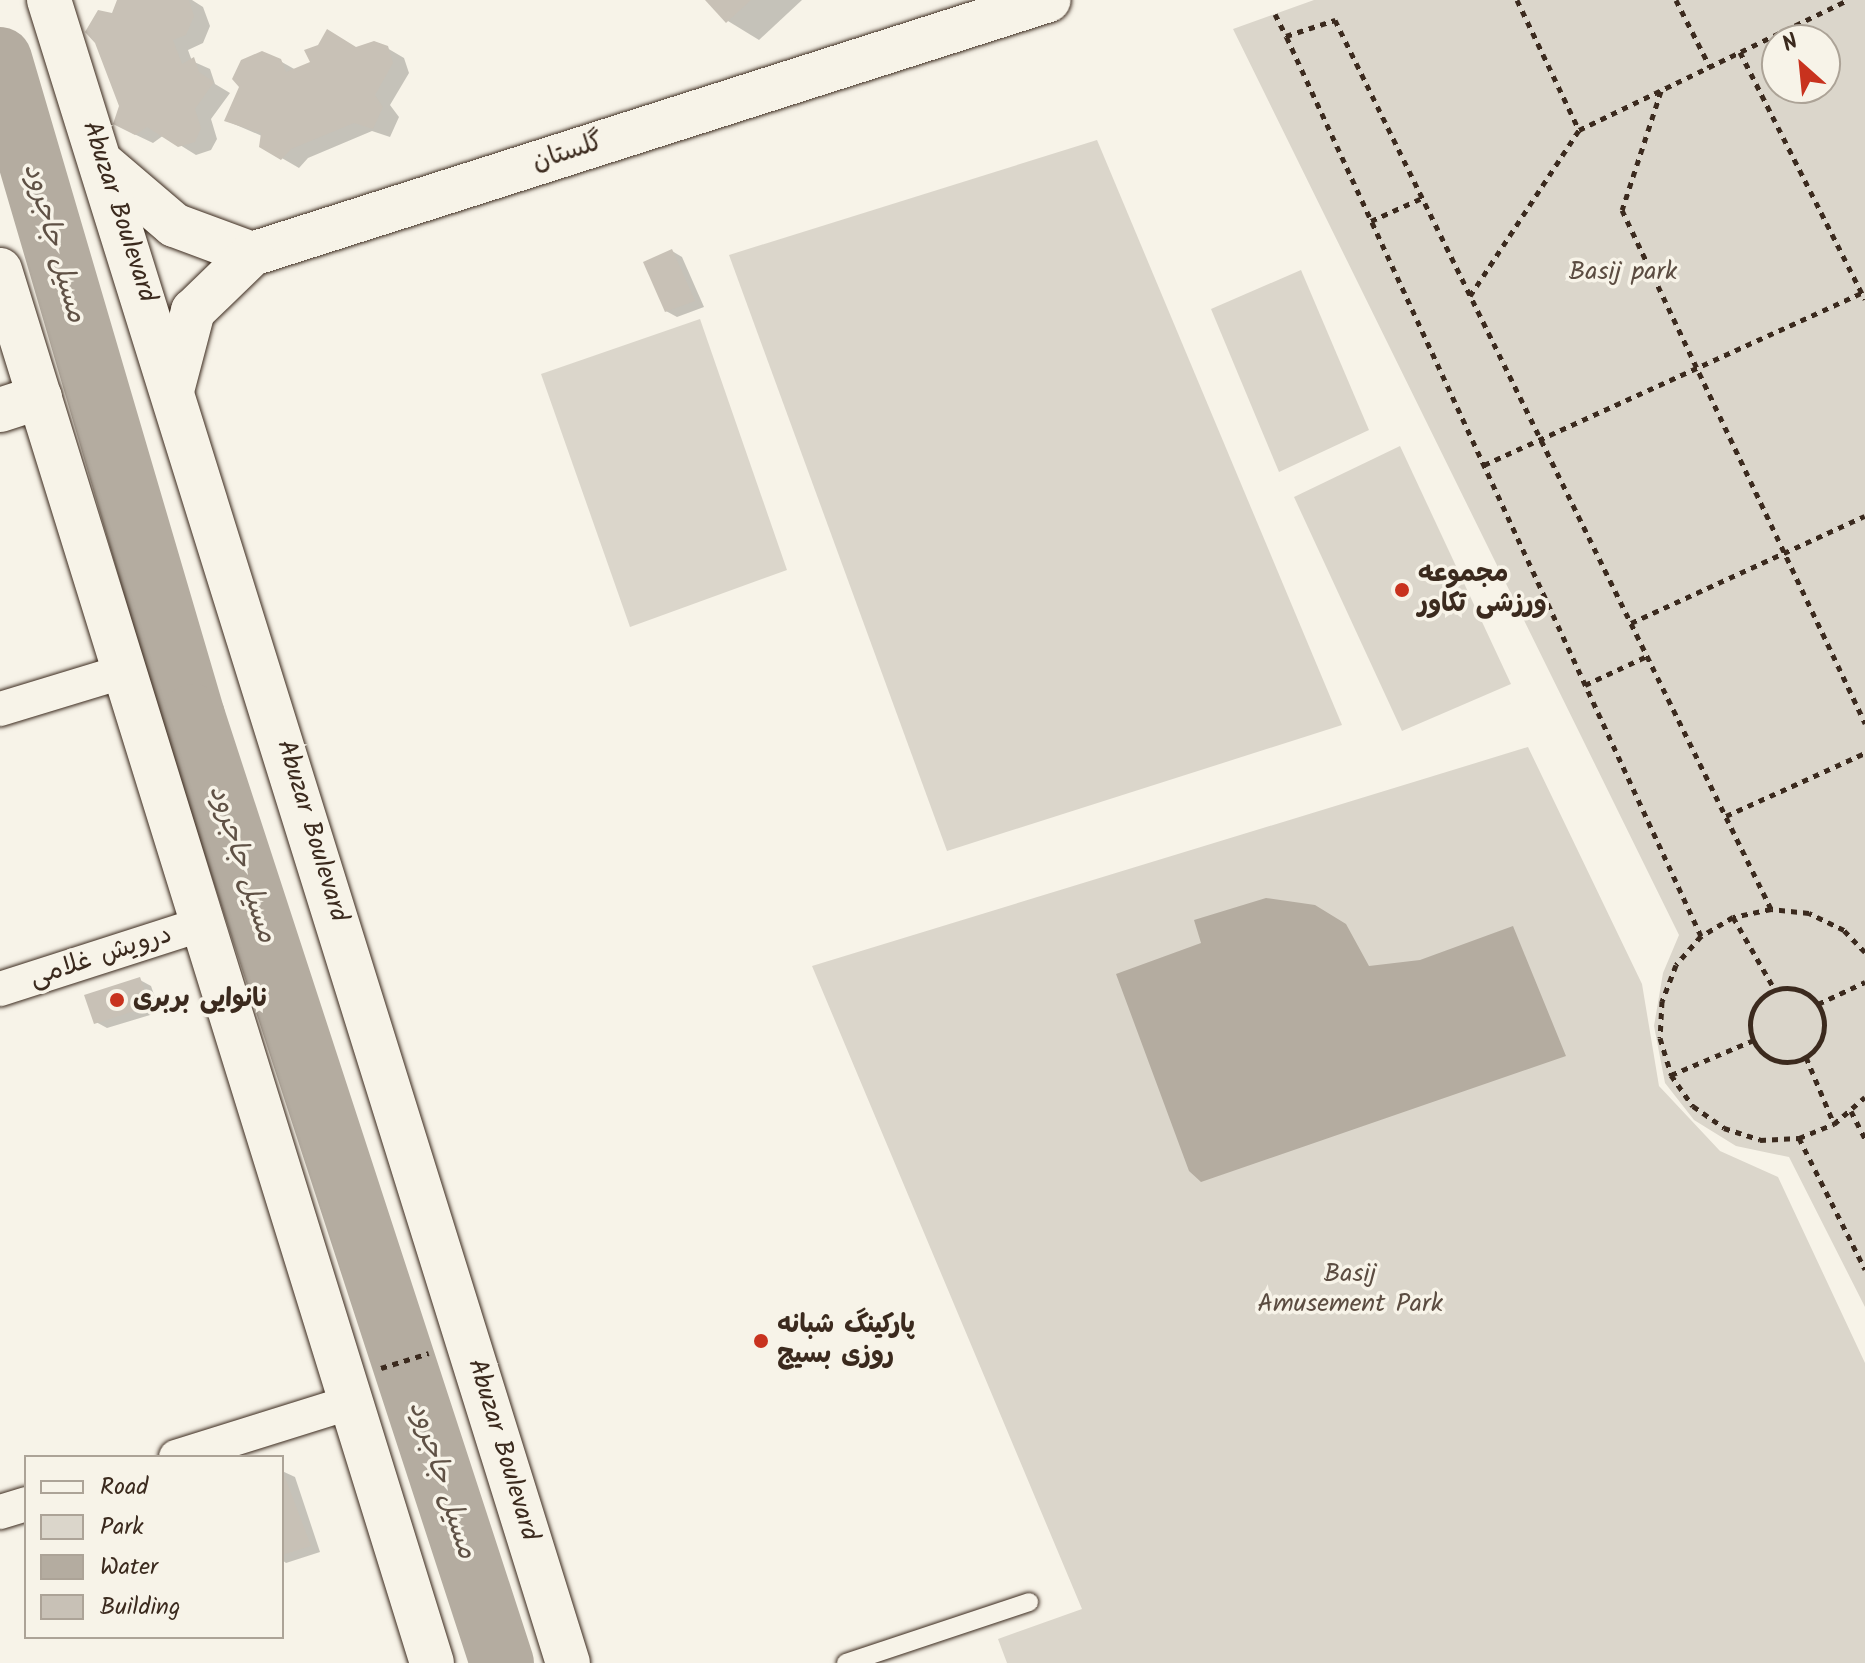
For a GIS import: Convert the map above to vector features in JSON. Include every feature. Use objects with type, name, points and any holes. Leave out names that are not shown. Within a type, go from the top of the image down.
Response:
[{"type":"main road","name":"Abuzar Boulevard","points":[[49,0],[105,166],[568,1663]]},
{"type":"main road","name":"گلستان","points":[[252,254],[1049,0]]},
{"type":"main road","points":[[105,166],[174,225],[252,254],[193,311],[173,387]]},
{"type":"main road","points":[[0,270],[20,404],[125,671],[202,924],[358,1387],[432,1663]]},
{"type":"street","points":[[0,709],[125,671]]},
{"type":"street","name":"درویش غلامی","points":[[0,989],[202,924]]},
{"type":"street","points":[[181,1455],[358,1387]]},
{"type":"street","points":[[0,1512],[24,1505]]},
{"type":"lane","points":[[846,1663],[1029,1602]]},
{"type":"path","points":[[1517,0],[1579,130]]},
{"type":"path","points":[[1676,0],[1710,67]]},
{"type":"path","points":[[1470,296],[1579,130],[1848,0]]},
{"type":"path","points":[[1275,14],[1701,936]]},
{"type":"path","points":[[1286,36],[1335,20],[1771,909]]},
{"type":"path","points":[[1483,465],[1864,294],[1740,52]]},
{"type":"path","points":[[1661,91],[1622,210],[1865,723]]},
{"type":"path","points":[[1371,221],[1422,198]]},
{"type":"path","points":[[1631,623],[1865,516]]},
{"type":"path","points":[[1585,685],[1647,656]]},
{"type":"path","points":[[1726,816],[1865,753]]},
{"type":"path","points":[[1865,952],[1844,930],[1809,913],[1771,909],[1733,917],[1701,936],[1676,965],[1662,1001],[1660,1038],[1671,1075],[1693,1106],[1724,1128],[1760,1140],[1799,1138],[1834,1124],[1865,1097]]},
{"type":"path","points":[[1733,917],[1775,990]]},
{"type":"path","points":[[1818,1004],[1865,982]]},
{"type":"path","points":[[1775,990],[1799,990],[1818,1004],[1825,1027],[1815,1049],[1806,1057],[1770,1058],[1754,1040],[1751,1016],[1775,990]]},
{"type":"path","points":[[1671,1075],[1754,1040]]},
{"type":"path","points":[[1806,1057],[1834,1124]]},
{"type":"path","points":[[1851,1110],[1865,1139]]},
{"type":"path","points":[[1799,1138],[1865,1269]]},
{"type":"path","points":[[358,1387],[435,1351]]},
{"type":"green space","name":"Basij park","points":[[1314,0],[1865,0],[1865,1307],[1789,1157],[1736,1146],[1694,1120],[1665,1083],[1654,1026],[1663,973],[1679,935],[1233,29]]},
{"type":"green space","points":[[1097,140],[1342,725],[947,851],[729,255]]},
{"type":"green space","points":[[1301,270],[1369,430],[1279,472],[1211,309]]},
{"type":"green space","points":[[700,319],[787,570],[630,627],[541,374]]},
{"type":"green space","name":"مجموعه ورزشی تکاور","points":[[1400,446],[1511,684],[1402,731],[1294,497]]},
{"type":"green space","name":"Basij Amusement Park","points":[[1528,747],[1642,984],[1659,1086],[1720,1151],[1778,1177],[1865,1363],[1865,1663],[1007,1663],[998,1639],[1082,1609],[812,966]]},
{"type":"water","points":[[1266,898],[1315,905],[1346,924],[1369,966],[1420,960],[1513,926],[1566,1056],[1201,1182],[1189,1171],[1116,974],[1201,943],[1194,920]]},
{"type":"building","points":[[117,0],[189,0],[194,16],[186,35],[173,40],[182,64],[194,57],[199,72],[214,82],[195,109],[201,128],[195,142],[178,147],[147,127],[135,135],[113,124],[119,106],[95,43],[85,32],[98,10],[112,13]]},
{"type":"building","points":[[705,0],[751,0],[726,23]]},
{"type":"building","points":[[327,29],[356,47],[374,41],[388,46],[393,63],[375,95],[383,107],[373,129],[354,123],[291,149],[281,160],[259,147],[261,133],[224,121],[239,87],[232,79],[241,60],[262,51],[281,59],[286,72],[310,62],[304,50],[318,45]]},
{"type":"building","points":[[672,249],[695,301],[665,312],[643,262]]},
{"type":"building","name":"نانوایی بربری","points":[[140,977],[150,1006],[94,1024],[84,995]]},
{"type":"building","points":[[284,1474],[311,1546],[284,1554]]},
{"type":"waterway","name":"مسیل جاجرود","points":[[0,59],[193,716],[502,1663]]},
{"type":"place","name":"مجموعه ورزشی تکاور","points":[[1402,590]]},
{"type":"place","name":"نانوایی بربری","points":[[117,1000]]},
{"type":"place","name":"پارکینگ شبانه روزی بسیج","points":[[761,1341]]}]
